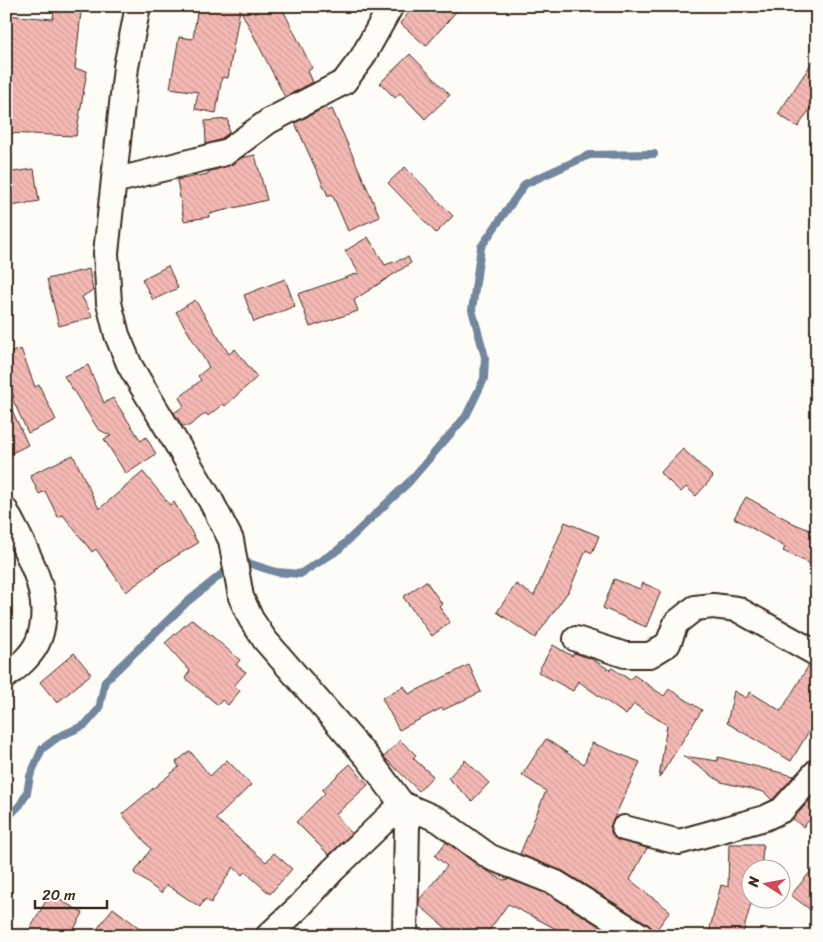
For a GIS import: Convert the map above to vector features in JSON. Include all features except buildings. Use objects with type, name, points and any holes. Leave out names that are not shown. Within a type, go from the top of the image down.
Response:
[{"type":"street","points":[[138,6],[126,68],[106,253],[109,303],[117,335],[130,366],[211,501],[230,540],[242,597],[251,619],[265,640],[367,758],[402,804],[407,824],[405,936]]},
{"type":"street","points":[[114,181],[225,153],[269,121],[344,82],[362,58],[391,6]]},
{"type":"street","points":[[6,512],[34,571],[40,588],[44,616],[39,639],[31,652],[6,676]]},
{"type":"street","points":[[576,639],[624,655],[650,655],[668,644],[676,623],[695,608],[713,606],[737,609],[817,654]]},
{"type":"street","points":[[624,828],[679,842],[765,818],[782,810],[817,771]]},
{"type":"street","points":[[268,936],[402,804]]},
{"type":"street","points":[[402,804],[440,820],[490,857],[556,883],[641,936]]},
{"type":"waterway","points":[[245,562],[276,572],[300,574],[338,550],[409,482],[466,416],[484,379],[485,357],[472,310],[481,247],[525,184],[589,155],[654,154]]},
{"type":"waterway","points":[[6,819],[20,805],[27,793],[30,776],[42,749],[58,737],[85,725],[99,709],[105,681],[186,603],[230,567]]}]
